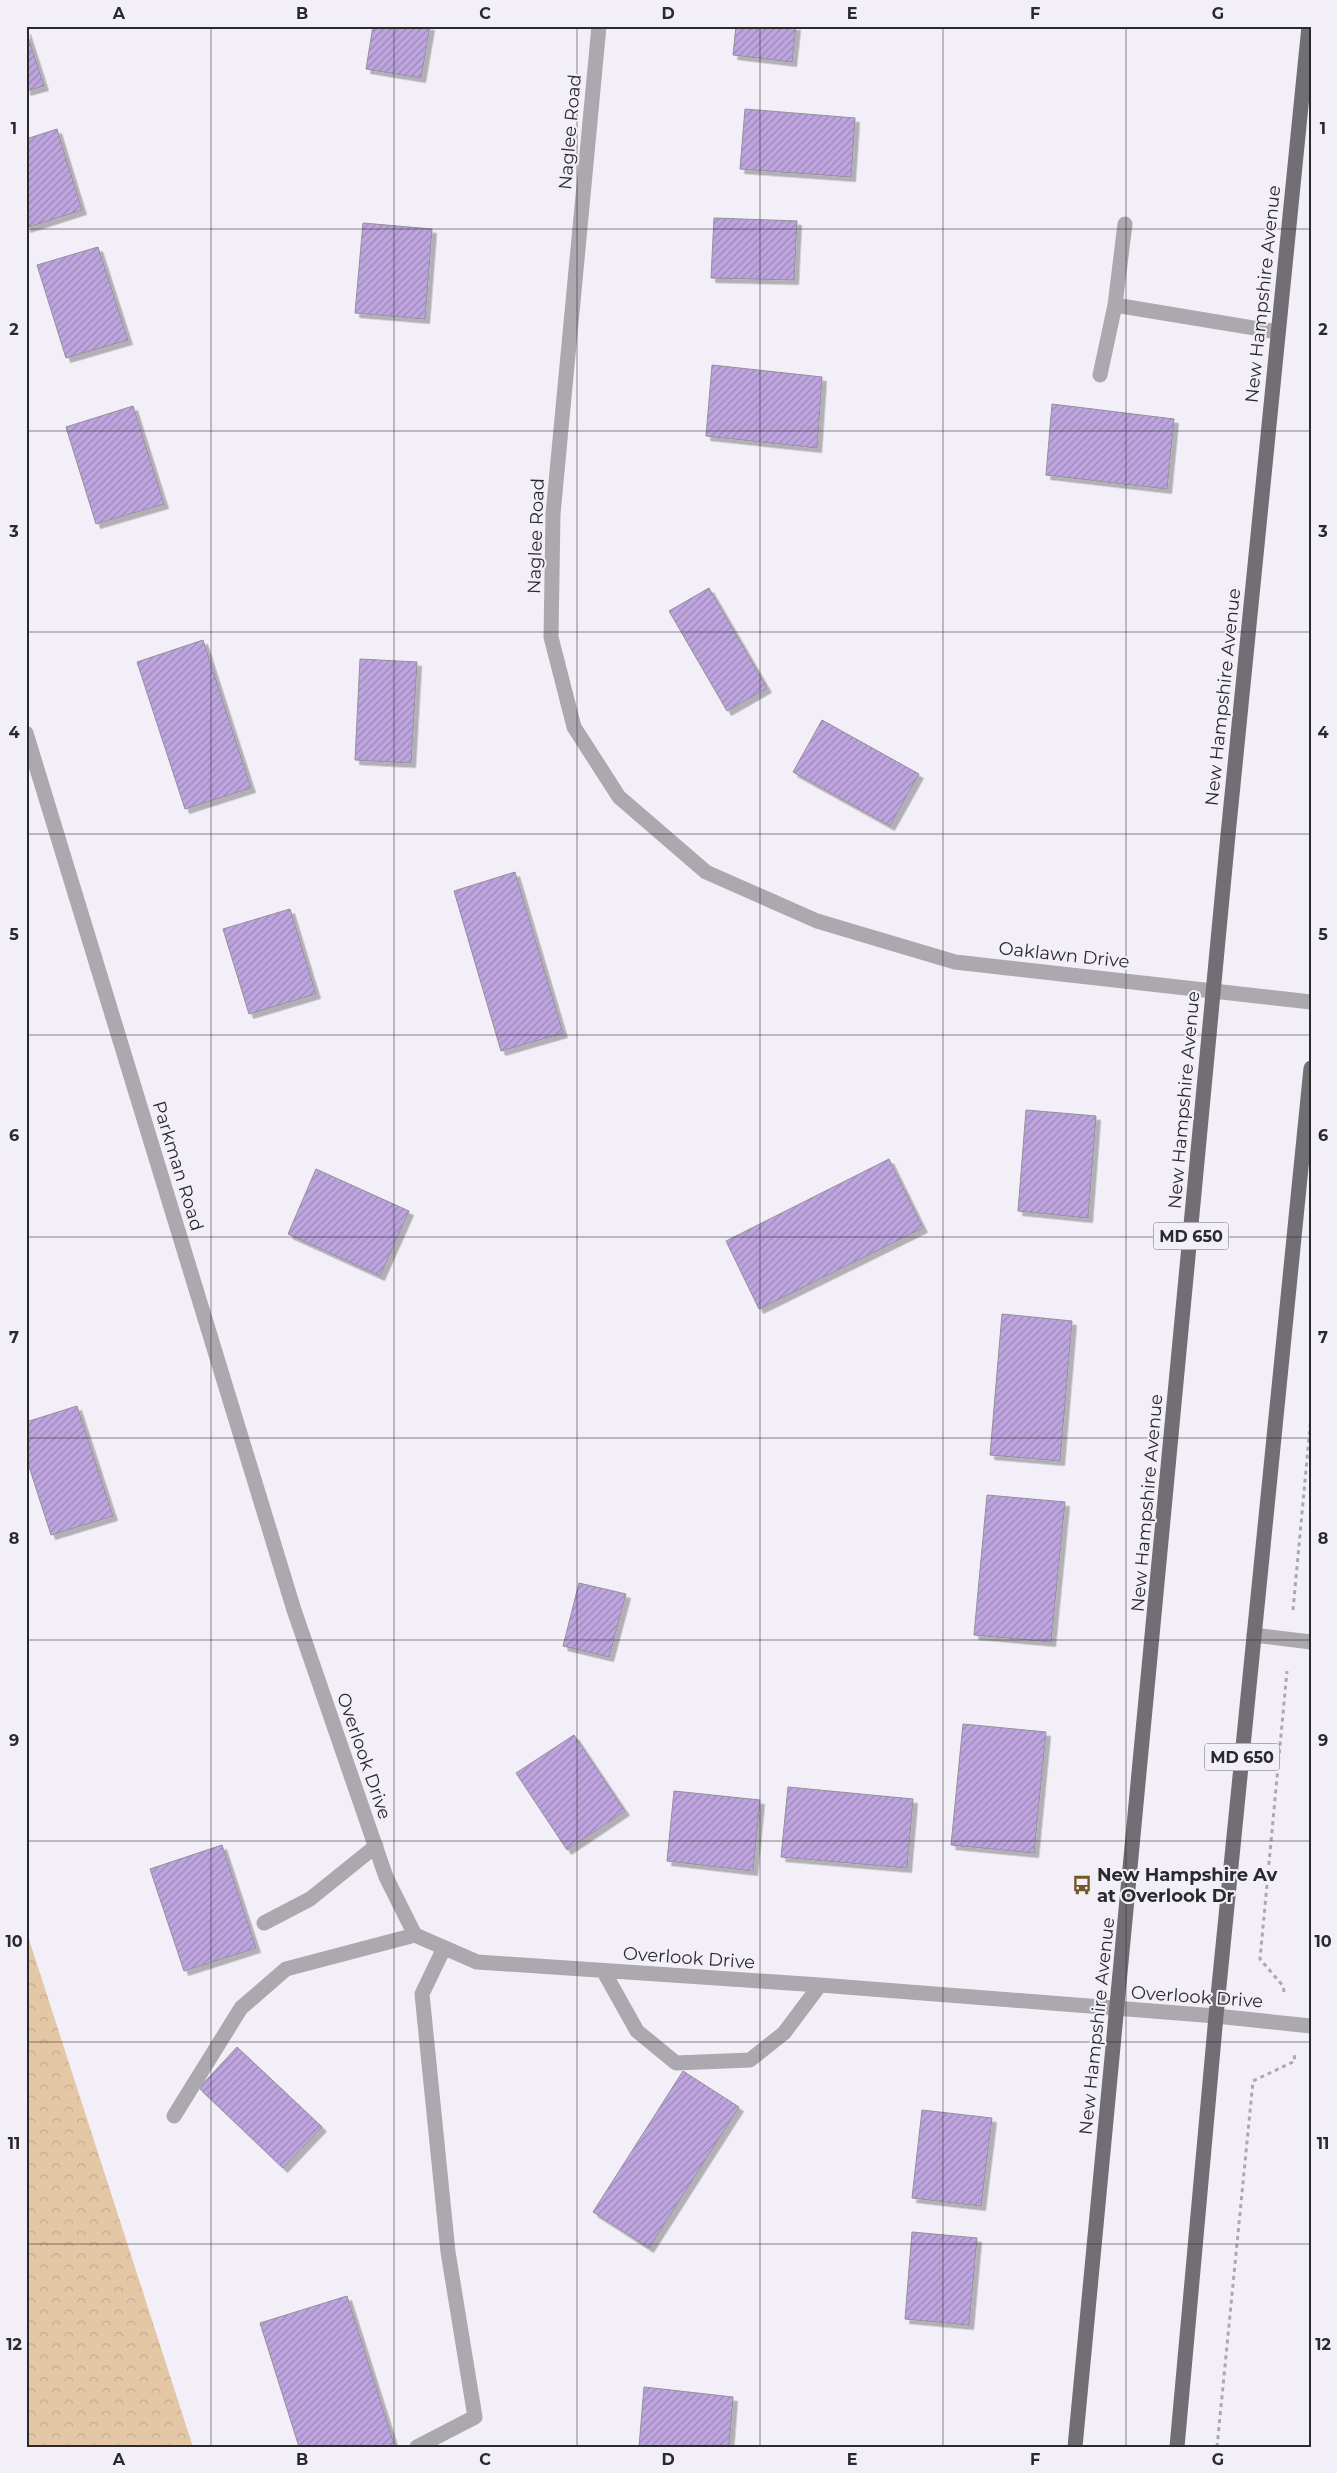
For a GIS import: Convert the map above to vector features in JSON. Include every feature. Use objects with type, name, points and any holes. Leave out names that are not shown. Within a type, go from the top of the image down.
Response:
[{"type":"main road","name":"New Hampshire Avenue","points":[[1075,2447],[1118,2010],[1213,992],[1309,26]]},
{"type":"main road","name":"MD 650","points":[[1177,2447],[1216,2016],[1311,1068]]},
{"type":"street","name":"Naglee Road","points":[[599,26],[553,514],[551,637],[574,727],[619,797],[706,872],[817,921]]},
{"type":"street","points":[[1100,375],[1115,305],[1125,224]]},
{"type":"street","points":[[1115,305],[1278,332]]},
{"type":"street","name":"Parkman Road","points":[[26,733],[294,1610]]},
{"type":"street","name":"Oaklawn Drive","points":[[817,921],[955,962],[1311,1002]]},
{"type":"street","name":"Overlook Drive","points":[[294,1610],[386,1876],[415,1935],[477,1962],[820,1985],[1118,2010],[1216,2016],[1311,2026]]},
{"type":"street","points":[[1254,1635],[1311,1642]]},
{"type":"street","points":[[264,1923],[310,1899],[376,1846]]},
{"type":"street","points":[[174,2116],[241,2008],[286,1969],[415,1935]]},
{"type":"street","points":[[417,2447],[475,2418],[448,2252],[422,1994],[444,1948]]},
{"type":"street","points":[[604,1972],[637,2031],[676,2064],[750,2060],[784,2033],[820,1985]]},
{"type":"path","points":[[1216,2447],[1253,2081],[1295,2061],[1282,1986],[1260,1959],[1311,1416]]},
{"type":"green space","points":[[26,1930],[193,2447],[26,2447]]},
{"type":"building","points":[[373,26],[430,26],[421,78],[366,69]]},
{"type":"building","points":[[736,26],[796,26],[792,62],[733,55]]},
{"type":"building","points":[[26,30],[44,86],[26,91]]},
{"type":"building","points":[[745,109],[855,118],[851,177],[740,169]]},
{"type":"building","points":[[57,129],[82,210],[26,228],[26,139]]},
{"type":"building","points":[[714,218],[797,221],[794,280],[711,278]]},
{"type":"building","points":[[363,223],[432,229],[425,319],[355,313]]},
{"type":"building","points":[[98,247],[128,340],[66,358],[37,265]]},
{"type":"building","points":[[712,365],[822,377],[817,448],[706,436]]},
{"type":"building","points":[[1052,404],[1174,419],[1167,489],[1046,475]]},
{"type":"building","points":[[133,406],[164,504],[96,524],[66,427]]},
{"type":"building","points":[[709,588],[767,688],[727,711],[669,611]]},
{"type":"building","points":[[203,640],[251,788],[185,809],[137,662]]},
{"type":"building","points":[[360,659],[417,662],[411,763],[355,760]]},
{"type":"building","points":[[822,720],[919,774],[890,826],[793,772]]},
{"type":"building","points":[[515,872],[563,1033],[501,1051],[454,891]]},
{"type":"building","points":[[290,909],[316,994],[249,1014],[223,929]]},
{"type":"building","points":[[1026,1110],[1096,1116],[1088,1218],[1018,1211]]},
{"type":"building","points":[[889,1159],[923,1228],[759,1309],[726,1241]]},
{"type":"building","points":[[316,1169],[409,1211],[380,1276],[288,1234]]},
{"type":"building","points":[[1002,1314],[1072,1321],[1060,1461],[990,1455]]},
{"type":"building","points":[[77,1406],[113,1516],[51,1535],[26,1457],[26,1422]]},
{"type":"building","points":[[987,1495],[1065,1502],[1051,1642],[974,1635]]},
{"type":"building","points":[[579,1583],[626,1594],[609,1657],[563,1646]]},
{"type":"building","points":[[963,1724],[1046,1732],[1034,1853],[951,1845]]},
{"type":"building","points":[[574,1735],[625,1811],[567,1850],[516,1773]]},
{"type":"building","points":[[788,1787],[913,1799],[907,1868],[781,1857]]},
{"type":"building","points":[[674,1791],[760,1800],[753,1871],[667,1861]]},
{"type":"building","points":[[222,1845],[256,1948],[184,1971],[150,1869]]},
{"type":"building","points":[[237,2047],[322,2127],[283,2168],[199,2088]]},
{"type":"building","points":[[683,2071],[739,2107],[649,2248],[593,2212]]},
{"type":"building","points":[[922,2110],[992,2118],[981,2206],[912,2198]]},
{"type":"building","points":[[912,2232],[977,2238],[969,2325],[905,2319]]},
{"type":"building","points":[[347,2296],[395,2447],[299,2447],[260,2323]]},
{"type":"building","points":[[644,2387],[733,2397],[729,2447],[639,2447]]},
{"type":"place","name":"New Hampshire Av at Overlook Dr","points":[[1082,1885]]}]
